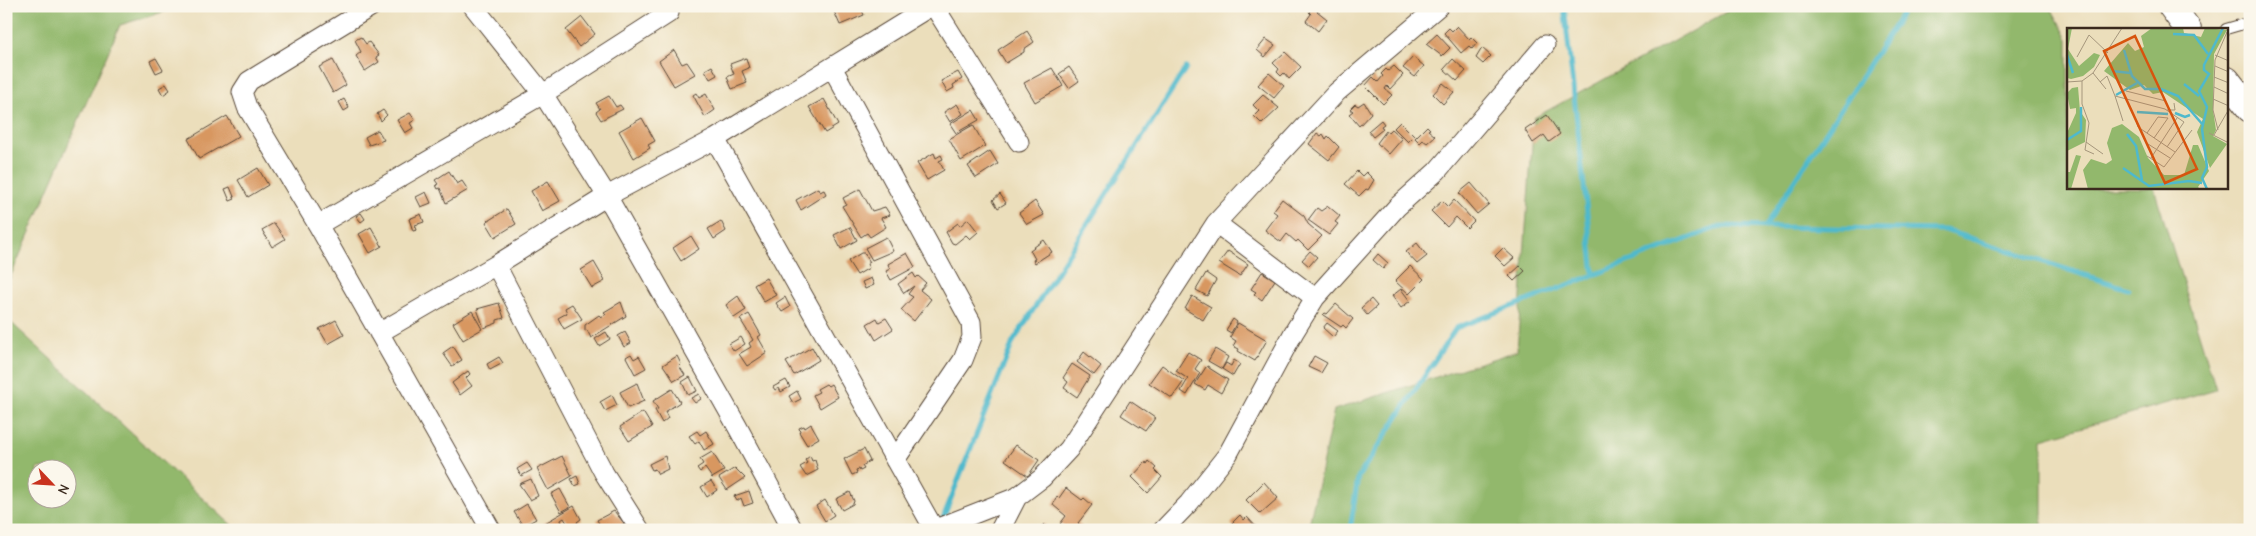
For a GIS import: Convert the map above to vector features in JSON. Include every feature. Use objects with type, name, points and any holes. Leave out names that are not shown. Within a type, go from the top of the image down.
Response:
[{"type":"main road","points":[[2171,6],[2187,28]]},
{"type":"main road","points":[[2228,81],[2250,110]]},
{"type":"street","points":[[372,6],[249,81],[242,92],[246,107],[318,225],[491,530]]},
{"type":"street","points":[[473,6],[543,94],[607,196],[737,426],[793,530]]},
{"type":"street","points":[[379,333],[496,265],[607,196],[715,139],[932,6],[1019,142]]},
{"type":"street","points":[[715,139],[934,530],[1017,497],[1042,478],[1069,449],[1216,224],[1337,92],[1439,6]]},
{"type":"street","points":[[318,225],[543,94],[669,14]]},
{"type":"street","points":[[1163,530],[1189,503],[1228,454],[1294,332],[1315,298],[1397,207],[1437,171],[1545,45]]},
{"type":"street","points":[[832,67],[970,322],[972,337],[963,360],[895,460]]},
{"type":"street","points":[[1216,224],[1315,298]]},
{"type":"street","points":[[496,265],[604,473],[640,530]]},
{"type":"street","points":[[1000,530],[1017,497]]},
{"type":"lane","points":[[2228,28],[2250,22]]},
{"type":"green space","points":[[6,6],[183,6],[120,25],[6,287]]},
{"type":"green space","points":[[1737,6],[2050,6],[2067,37],[2067,189],[2154,189],[2216,389],[2042,439],[2042,530],[1308,530],[1334,410],[1517,351],[1534,118]]},
{"type":"green space","points":[[6,318],[237,530],[6,530]]},
{"type":"building","points":[[838,6],[860,6],[864,15],[840,25],[833,9]]},
{"type":"building","points":[[1312,7],[1327,19],[1318,31],[1306,21],[1311,14],[1309,12]]},
{"type":"building","points":[[582,17],[595,34],[579,47],[566,30]]},
{"type":"building","points":[[1457,26],[1469,39],[1471,37],[1477,43],[1472,49],[1469,46],[1461,53],[1444,33],[1449,28],[1452,31]]},
{"type":"building","points":[[1027,31],[1034,42],[1024,49],[1024,52],[1006,63],[998,50]]},
{"type":"building","points":[[1437,34],[1450,48],[1442,56],[1426,44]]},
{"type":"building","points":[[361,37],[366,44],[369,42],[379,55],[376,57],[379,62],[365,71],[356,56],[361,52],[355,40]]},
{"type":"building","points":[[1266,39],[1275,45],[1265,57],[1257,50]]},
{"type":"building","points":[[1482,48],[1491,56],[1483,64],[1476,58]]},
{"type":"building","points":[[674,50],[682,64],[687,62],[695,74],[674,86],[659,61]]},
{"type":"building","points":[[1285,52],[1301,67],[1289,79],[1284,73],[1281,76],[1277,72],[1279,69],[1273,63]]},
{"type":"building","points":[[1413,57],[1424,66],[1415,77],[1403,68]]},
{"type":"building","points":[[156,58],[163,70],[156,73],[150,61]]},
{"type":"building","points":[[746,58],[749,68],[742,71],[747,83],[732,89],[727,77],[734,74],[730,64]]},
{"type":"building","points":[[1453,59],[1466,71],[1457,81],[1444,69]]},
{"type":"building","points":[[333,60],[346,85],[333,93],[319,67]]},
{"type":"building","points":[[712,66],[717,75],[710,79],[705,70]]},
{"type":"building","points":[[1394,66],[1403,75],[1390,89],[1387,86],[1385,89],[1392,95],[1383,104],[1365,86],[1373,77],[1378,82],[1383,76],[1381,74],[1386,69],[1388,71]]},
{"type":"building","points":[[1069,67],[1079,81],[1069,88],[1059,74]]},
{"type":"building","points":[[1052,68],[1063,86],[1035,102],[1024,83]]},
{"type":"building","points":[[958,72],[962,79],[953,85],[954,88],[947,92],[941,81]]},
{"type":"building","points":[[1269,73],[1284,86],[1274,98],[1258,85]]},
{"type":"building","points":[[1443,83],[1454,92],[1443,104],[1433,94]]},
{"type":"building","points":[[166,84],[170,90],[163,95],[159,88]]},
{"type":"building","points":[[696,93],[699,98],[706,94],[715,110],[705,117],[693,95]]},
{"type":"building","points":[[1263,95],[1279,108],[1262,124],[1254,116],[1259,111],[1253,105]]},
{"type":"building","points":[[609,96],[616,107],[620,105],[623,109],[601,120],[596,112],[600,109],[596,103]]},
{"type":"building","points":[[344,99],[349,108],[344,111],[339,102]]},
{"type":"building","points":[[824,99],[838,125],[825,133],[809,107]]},
{"type":"building","points":[[1364,102],[1371,113],[1359,126],[1349,114],[1353,111],[1350,109],[1355,104],[1358,106]]},
{"type":"building","points":[[957,104],[963,114],[950,122],[944,112]]},
{"type":"building","points":[[383,110],[387,115],[381,121],[377,114]]},
{"type":"building","points":[[973,110],[979,120],[956,133],[950,124]]},
{"type":"building","points":[[410,113],[415,120],[410,123],[413,128],[405,133],[397,120]]},
{"type":"building","points":[[1547,115],[1560,134],[1549,142],[1544,135],[1533,143],[1525,130]]},
{"type":"building","points":[[227,116],[239,136],[199,159],[188,139]]},
{"type":"building","points":[[642,118],[655,141],[648,145],[650,148],[634,158],[619,131]]},
{"type":"building","points":[[1381,120],[1384,124],[1381,126],[1383,129],[1373,137],[1368,131]]},
{"type":"building","points":[[1400,122],[1414,136],[1408,142],[1394,128]]},
{"type":"building","points":[[973,125],[985,146],[961,161],[949,139]]},
{"type":"building","points":[[1427,126],[1430,129],[1428,130],[1435,136],[1427,143],[1423,140],[1420,143],[1415,138]]},
{"type":"building","points":[[1391,129],[1402,139],[1389,154],[1377,143],[1386,131],[1388,132]]},
{"type":"building","points":[[378,130],[384,140],[369,145],[365,137]]},
{"type":"building","points":[[1317,133],[1321,136],[1323,134],[1326,139],[1328,136],[1339,147],[1329,160],[1309,144]]},
{"type":"building","points":[[990,151],[998,164],[976,178],[968,166]]},
{"type":"building","points":[[934,153],[936,158],[941,155],[943,159],[939,161],[944,170],[927,180],[917,163]]},
{"type":"building","points":[[258,168],[268,185],[248,197],[238,180]]},
{"type":"building","points":[[449,171],[457,184],[462,181],[468,190],[446,203],[435,180]]},
{"type":"building","points":[[1357,171],[1362,176],[1366,172],[1374,180],[1368,190],[1366,189],[1359,196],[1345,184]]},
{"type":"building","points":[[548,181],[560,201],[542,211],[531,191]]},
{"type":"building","points":[[1471,183],[1489,204],[1477,214],[1459,193]]},
{"type":"building","points":[[230,187],[235,199],[230,201],[225,189]]},
{"type":"building","points":[[818,188],[820,192],[824,190],[826,194],[801,210],[796,200]]},
{"type":"building","points":[[860,189],[872,211],[885,207],[890,215],[881,218],[886,227],[870,237],[867,233],[861,237],[842,206],[846,204],[843,198]]},
{"type":"building","points":[[426,192],[431,203],[421,207],[416,197]]},
{"type":"building","points":[[1000,194],[1006,203],[998,208],[993,200]]},
{"type":"building","points":[[1282,199],[1304,216],[1308,224],[1322,236],[1308,250],[1298,240],[1296,242],[1287,234],[1281,242],[1265,230],[1277,214],[1273,211]]},
{"type":"building","points":[[1454,200],[1474,221],[1467,228],[1456,217],[1447,227],[1431,211],[1442,201],[1448,207]]},
{"type":"building","points":[[1035,201],[1044,215],[1027,224],[1019,213]]},
{"type":"building","points":[[1328,206],[1340,216],[1335,222],[1338,224],[1329,235],[1308,220],[1317,208],[1321,211]]},
{"type":"building","points":[[507,209],[516,224],[495,237],[486,222]]},
{"type":"building","points":[[361,213],[365,219],[361,222],[356,216]]},
{"type":"building","points":[[421,214],[424,222],[415,225],[417,230],[413,231],[409,219]]},
{"type":"building","points":[[968,219],[978,232],[970,239],[966,235],[955,244],[952,243],[946,232],[958,223],[960,226]]},
{"type":"building","points":[[721,221],[726,231],[714,239],[708,229]]},
{"type":"building","points":[[274,223],[285,239],[272,247],[262,230]]},
{"type":"building","points":[[371,227],[382,246],[370,253],[359,234]]},
{"type":"building","points":[[850,227],[857,240],[841,249],[834,235]]},
{"type":"building","points":[[691,236],[699,249],[681,261],[673,248]]},
{"type":"building","points":[[886,237],[893,251],[872,260],[865,248]]},
{"type":"building","points":[[1044,240],[1052,252],[1035,263],[1030,250]]},
{"type":"building","points":[[1417,243],[1427,256],[1417,264],[1406,252]]},
{"type":"building","points":[[1503,248],[1514,258],[1505,266],[1495,256]]},
{"type":"building","points":[[1228,251],[1248,264],[1240,276],[1219,263]]},
{"type":"building","points":[[1310,251],[1317,257],[1309,266],[1302,260]]},
{"type":"building","points":[[864,253],[870,262],[867,264],[869,268],[857,275],[848,261]]},
{"type":"building","points":[[907,253],[915,267],[891,280],[886,271],[890,269],[888,264]]},
{"type":"building","points":[[1378,254],[1388,263],[1383,269],[1373,260]]},
{"type":"building","points":[[594,262],[605,281],[592,288],[581,270]]},
{"type":"building","points":[[1410,266],[1424,279],[1409,294],[1395,281]]},
{"type":"building","points":[[1520,266],[1525,271],[1514,281],[1509,276]]},
{"type":"building","points":[[1262,272],[1275,280],[1262,300],[1251,289]]},
{"type":"building","points":[[913,273],[916,278],[918,276],[926,283],[920,290],[931,299],[914,321],[901,310],[913,297],[908,294],[914,286],[904,293],[898,284]]},
{"type":"building","points":[[1206,273],[1216,280],[1207,296],[1196,290]]},
{"type":"building","points":[[766,278],[776,295],[764,302],[754,285]]},
{"type":"building","points":[[871,278],[874,285],[865,289],[862,282]]},
{"type":"building","points":[[1401,289],[1410,301],[1401,308],[1392,296]]},
{"type":"building","points":[[738,296],[746,310],[734,318],[726,305]]},
{"type":"building","points":[[1192,296],[1211,307],[1203,320],[1185,309]]},
{"type":"building","points":[[785,297],[790,307],[782,312],[776,303]]},
{"type":"building","points":[[1371,299],[1377,306],[1367,315],[1361,308]]},
{"type":"building","points":[[621,302],[626,316],[591,338],[587,330],[585,331],[585,325],[599,315],[601,317],[606,314],[604,312]]},
{"type":"building","points":[[499,303],[504,318],[484,328],[477,309]]},
{"type":"building","points":[[572,304],[582,319],[564,329],[558,318],[567,313],[565,308]]},
{"type":"building","points":[[1336,304],[1353,319],[1346,328],[1343,325],[1341,327],[1323,315],[1327,314]]},
{"type":"building","points":[[472,311],[482,329],[463,340],[453,323]]},
{"type":"building","points":[[749,314],[761,335],[758,337],[767,353],[747,366],[739,354],[751,347],[749,343],[753,340],[740,319]]},
{"type":"building","points":[[877,318],[879,322],[886,318],[893,329],[876,340],[867,324]]},
{"type":"building","points":[[1233,319],[1237,322],[1231,333],[1226,330]]},
{"type":"building","points":[[336,320],[344,335],[328,344],[319,329]]},
{"type":"building","points":[[1238,323],[1267,340],[1255,361],[1233,346],[1236,341],[1230,337]]},
{"type":"building","points":[[1327,323],[1338,331],[1333,337],[1323,328]]},
{"type":"building","points":[[606,332],[610,339],[599,346],[595,339]]},
{"type":"building","points":[[625,332],[631,343],[624,347],[618,336]]},
{"type":"building","points":[[741,337],[745,344],[734,351],[729,344]]},
{"type":"building","points":[[453,346],[462,360],[452,366],[443,353]]},
{"type":"building","points":[[812,347],[819,360],[794,375],[786,362]]},
{"type":"building","points":[[1215,349],[1228,357],[1222,369],[1208,361]]},
{"type":"building","points":[[1084,352],[1101,366],[1094,375],[1077,362]]},
{"type":"building","points":[[1188,352],[1201,360],[1195,369],[1200,373],[1187,395],[1181,391],[1188,379],[1176,371]]},
{"type":"building","points":[[631,354],[634,359],[639,356],[646,368],[635,374],[626,357]]},
{"type":"building","points":[[677,356],[681,364],[679,366],[685,375],[674,381],[663,365]]},
{"type":"building","points":[[1314,356],[1327,363],[1321,373],[1308,367]]},
{"type":"building","points":[[499,357],[503,363],[490,370],[487,364]]},
{"type":"building","points":[[1234,360],[1240,364],[1233,376],[1222,369],[1226,363],[1231,366]]},
{"type":"building","points":[[1072,364],[1090,376],[1077,397],[1064,388],[1068,382],[1063,378]]},
{"type":"building","points":[[1162,365],[1184,381],[1172,398],[1149,383]]},
{"type":"building","points":[[1208,366],[1228,380],[1221,393],[1208,385],[1205,390],[1195,384]]},
{"type":"building","points":[[468,371],[470,374],[466,378],[472,386],[460,395],[452,383]]},
{"type":"building","points":[[690,377],[697,391],[688,395],[682,382]]},
{"type":"building","points":[[786,380],[790,387],[781,392],[779,388],[775,390],[773,387]]},
{"type":"building","points":[[637,383],[644,401],[628,408],[620,392]]},
{"type":"building","points":[[826,384],[828,386],[831,384],[838,397],[820,408],[813,395],[819,392],[817,389]]},
{"type":"building","points":[[672,389],[680,402],[665,412],[668,418],[662,423],[655,410],[658,409],[653,401]]},
{"type":"building","points":[[797,391],[801,399],[793,403],[789,396]]},
{"type":"building","points":[[699,394],[701,399],[695,403],[691,398]]},
{"type":"building","points":[[612,395],[617,405],[605,411],[600,402]]},
{"type":"building","points":[[1130,401],[1155,418],[1146,431],[1121,415]]},
{"type":"building","points":[[643,412],[652,427],[629,441],[620,427]]},
{"type":"building","points":[[811,424],[819,438],[807,445],[799,432],[799,428],[804,426],[805,428]]},
{"type":"building","points":[[697,431],[700,435],[706,431],[714,444],[704,450],[699,441],[695,444],[689,436]]},
{"type":"building","points":[[1016,445],[1039,460],[1028,476],[1005,460]]},
{"type":"building","points":[[864,449],[870,461],[862,466],[864,469],[856,470],[857,473],[852,475],[844,459]]},
{"type":"building","points":[[712,452],[724,471],[712,478],[705,468],[700,472],[697,468],[703,464],[700,459]]},
{"type":"building","points":[[562,456],[572,476],[548,490],[537,469]]},
{"type":"building","points":[[665,456],[668,469],[658,474],[655,469],[652,470],[649,464]]},
{"type":"building","points":[[810,456],[812,461],[815,460],[818,470],[806,476],[800,467],[807,463],[805,460]]},
{"type":"building","points":[[1149,461],[1157,468],[1155,470],[1162,477],[1148,493],[1132,477]]},
{"type":"building","points":[[527,463],[532,470],[521,476],[517,469]]},
{"type":"building","points":[[735,468],[745,478],[727,490],[719,478]]},
{"type":"building","points":[[577,476],[580,484],[575,486],[571,479]]},
{"type":"building","points":[[531,479],[538,496],[530,500],[519,484]]},
{"type":"building","points":[[711,481],[717,490],[707,497],[701,487]]},
{"type":"building","points":[[1264,482],[1278,498],[1260,514],[1246,500]]},
{"type":"building","points":[[1066,488],[1092,505],[1078,523],[1082,527],[1080,530],[1069,530],[1060,524],[1066,516],[1053,505],[1057,496],[1059,498]]},
{"type":"building","points":[[560,489],[570,507],[561,512],[551,494]]},
{"type":"building","points":[[749,491],[753,503],[744,506],[741,498],[737,501],[734,496]]},
{"type":"building","points":[[850,492],[854,501],[853,504],[842,510],[836,499]]},
{"type":"building","points":[[825,500],[834,515],[825,521],[816,506]]},
{"type":"building","points":[[527,504],[536,519],[523,526],[514,512]]},
{"type":"building","points":[[574,506],[581,519],[577,522],[581,530],[571,530],[564,518],[561,520],[564,530],[533,530]]},
{"type":"building","points":[[614,511],[624,523],[622,525],[625,530],[603,530],[597,520]]},
{"type":"building","points":[[1240,515],[1244,520],[1247,517],[1259,530],[1237,530],[1231,524]]},
{"type":"building","points":[[1044,524],[1049,530],[1038,530]]},
{"type":"waterway","points":[[1564,6],[1594,275]]},
{"type":"waterway","points":[[1765,227],[1907,6]]},
{"type":"waterway","points":[[942,521],[1013,342],[1186,68]]},
{"type":"waterway","points":[[1350,530],[1358,477],[1456,328],[1721,226],[1945,230],[2128,289]]}]
